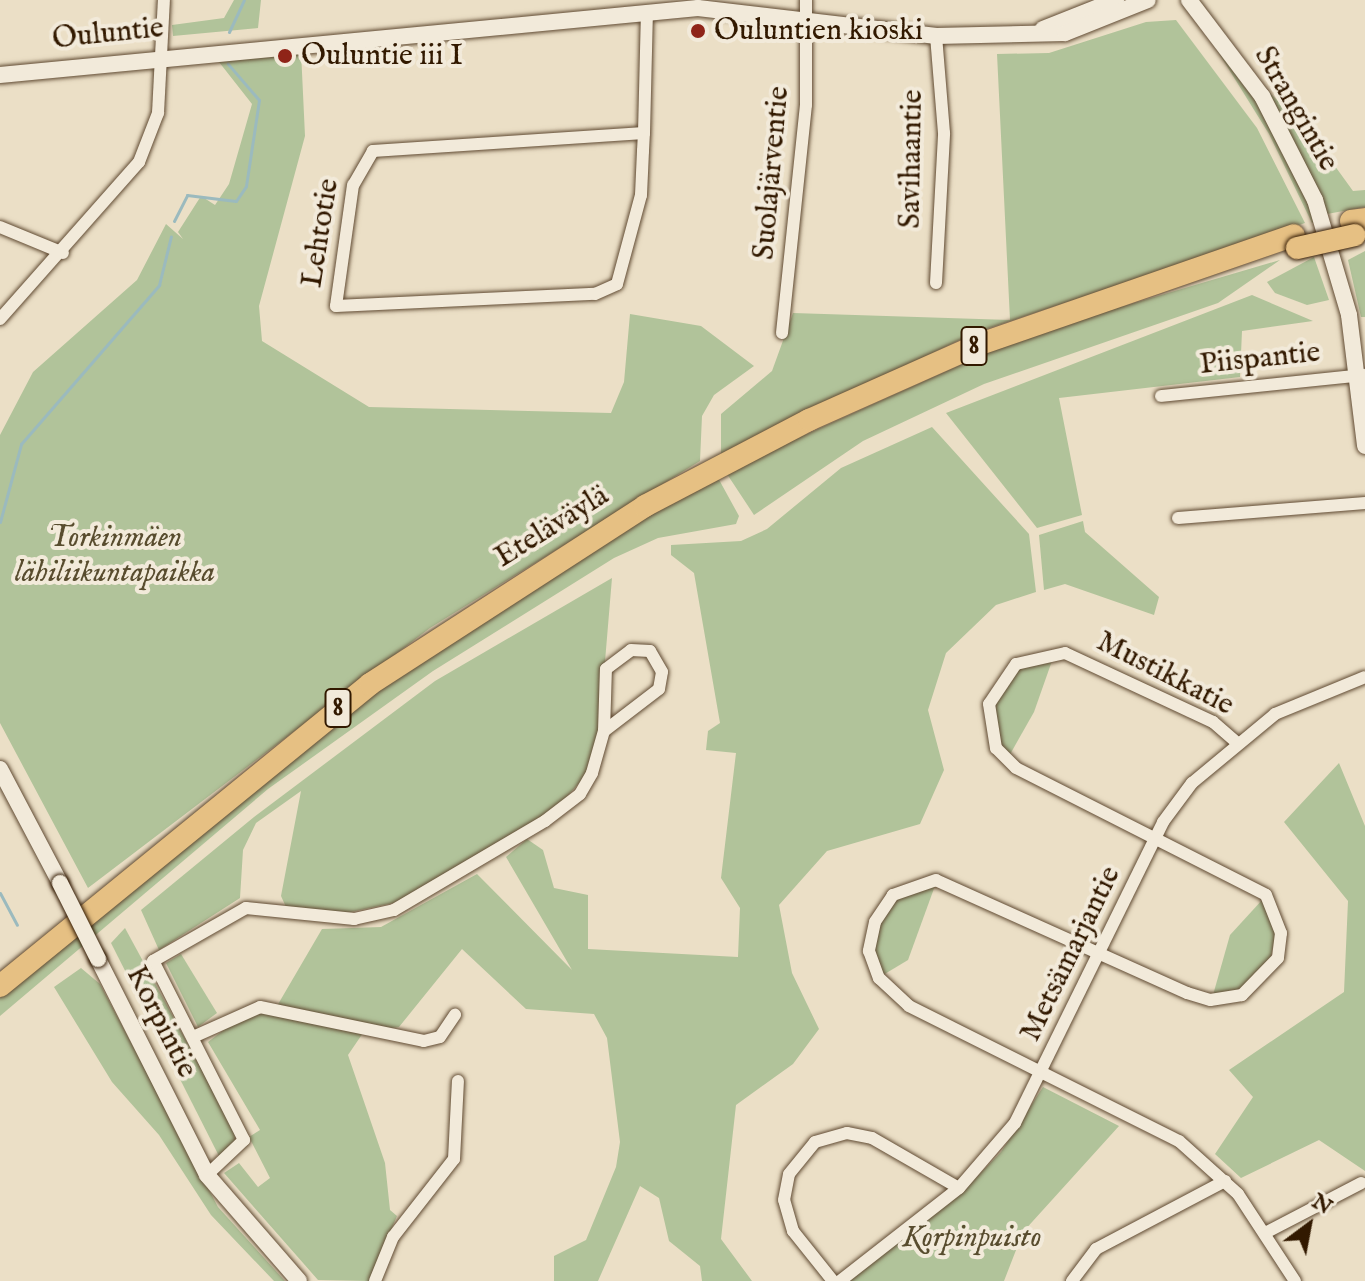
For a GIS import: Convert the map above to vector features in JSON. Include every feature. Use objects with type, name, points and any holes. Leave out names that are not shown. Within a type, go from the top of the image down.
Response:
[{"type":"highway","name":"Eteläväylä","points":[[0,986],[370,684],[527,576],[706,472],[980,344],[1219,261],[1359,227]]},
{"type":"main road","name":"Ouluntie","points":[[1034,32],[1116,0]]},
{"type":"main road","name":"Ouluntie","points":[[0,75],[165,56],[647,12],[726,8],[936,36],[1065,33],[1148,0]]},
{"type":"main road","name":"Strangintie","points":[[1189,0],[1262,96],[1305,177],[1343,284],[1362,375],[1365,446]]},
{"type":"main road","name":"Korpintie","points":[[0,769],[207,1175],[241,1223],[299,1281]]},
{"type":"street","points":[[0,319],[63,253],[139,162],[158,113],[165,56],[164,0]]},
{"type":"street","name":"Suolajärventie","points":[[782,333],[806,0]]},
{"type":"street","name":"Lehtotie","points":[[644,133],[373,151],[353,185],[336,306],[607,292],[624,270],[635,233],[644,133],[647,12]]},
{"type":"street","name":"Savihaantie","points":[[936,36],[944,133],[936,283]]},
{"type":"street","points":[[0,227],[63,253]]},
{"type":"street","name":"Piispantie","points":[[1161,396],[1362,375]]},
{"type":"street","points":[[1178,518],[1365,503]]},
{"type":"street","points":[[207,1175],[244,1140],[153,961],[246,908],[354,919],[416,899],[567,806],[588,783],[604,731],[606,669],[631,650],[650,651],[662,672],[659,689],[604,731]]},
{"type":"street","name":"Mustikkatie","points":[[1235,741],[1213,722],[1081,658],[1035,655],[1006,673],[988,715],[1007,760],[1258,888],[1279,920],[1278,958],[1251,989],[1210,1000],[948,881],[902,887],[879,913],[869,951],[887,989],[1154,1126],[1225,1181],[1267,1232],[1295,1281]]},
{"type":"street","name":"Metsämarjantie","points":[[840,1281],[959,1188],[1015,1123],[1155,838],[1192,783],[1235,741],[1295,703],[1365,677]]},
{"type":"street","points":[[193,1037],[260,1007],[409,1041],[440,1037],[455,1015]]},
{"type":"street","points":[[375,1281],[393,1237],[454,1159],[458,1081]]},
{"type":"street","points":[[833,1281],[793,1231],[784,1200],[789,1174],[815,1142],[847,1133],[872,1138],[959,1188]]},
{"type":"street","points":[[1072,1281],[1096,1249],[1225,1181]]},
{"type":"street","points":[[1267,1232],[1361,1183]]},
{"type":"green space","points":[[234,0],[261,0],[258,28],[173,36],[172,25],[224,18]]},
{"type":"green space","points":[[1176,20],[1257,128],[1305,223],[974,333],[721,454],[721,414],[772,371],[793,313],[1010,320],[997,54],[1049,53],[1146,22]]},
{"type":"green space","points":[[1202,26],[1257,101],[1317,221],[1312,223],[1269,134]]},
{"type":"green space","name":"Torkinmäen lähiliikuntapaikka","points":[[301,51],[305,136],[259,306],[262,341],[369,407],[611,413],[624,382],[630,314],[701,326],[754,366],[714,395],[702,416],[700,461],[430,628],[88,888],[0,723],[0,435],[33,372],[137,280],[166,224],[183,239],[178,232],[201,196],[215,205],[229,184],[252,104],[219,62]]},
{"type":"green space","points":[[1266,89],[1311,133],[1353,191],[1365,190],[1365,207],[1327,214]]},
{"type":"green space","points":[[1365,251],[1365,317],[1361,317],[1348,260]]},
{"type":"green space","points":[[1314,257],[1329,300],[1307,305],[1275,293],[1267,282]]},
{"type":"green space","points":[[1280,260],[1218,303],[984,384],[863,441],[754,515],[725,471],[1029,334]]},
{"type":"green space","points":[[1252,295],[1313,321],[1242,331],[1240,377],[1059,398],[1082,515],[1037,528],[946,413]]},
{"type":"green space","points":[[932,427],[1029,534],[1036,592],[996,605],[946,653],[928,710],[944,770],[920,824],[827,851],[779,905],[792,973],[819,1029],[793,1064],[736,1105],[721,1239],[752,1281],[702,1281],[700,1266],[669,1241],[659,1198],[640,1186],[598,1281],[554,1281],[554,1256],[586,1240],[616,1167],[620,1142],[607,1038],[594,1014],[526,1009],[462,949],[399,1027],[363,1033],[348,1055],[385,1163],[390,1210],[397,1216],[369,1281],[318,1280],[224,1173],[239,1163],[258,1187],[270,1178],[249,1137],[260,1130],[208,1042],[246,1013],[277,1006],[322,929],[381,927],[477,874],[572,970],[506,857],[527,839],[543,850],[554,888],[588,895],[588,949],[738,957],[740,908],[721,878],[736,753],[706,750],[708,731],[720,723],[694,573],[671,555],[671,545],[741,541],[767,529],[841,468]]},
{"type":"green space","points":[[717,476],[739,516],[736,524],[658,538],[614,558],[433,671],[268,789],[0,1016],[0,998],[323,729],[505,600]]},
{"type":"green space","points":[[1083,521],[1085,532],[1159,597],[1154,615],[1065,584],[1044,590],[1039,535]]},
{"type":"green space","points":[[612,578],[599,733],[587,774],[556,809],[398,902],[346,913],[286,907],[281,896],[301,791],[256,823],[243,850],[240,898],[159,950],[141,910],[254,817],[435,681]]},
{"type":"green space","points":[[1053,658],[1034,712],[1008,758],[994,733],[996,696],[1017,668]]},
{"type":"green space","points":[[1339,763],[1365,826],[1365,1171],[1319,1140],[1241,1178],[1215,1154],[1253,1097],[1229,1070],[1344,992],[1348,901],[1284,822]]},
{"type":"green space","points":[[936,883],[908,960],[883,975],[874,947],[878,922],[895,898]]},
{"type":"green space","points":[[1263,899],[1276,934],[1270,960],[1241,989],[1213,995],[1230,935]]},
{"type":"green space","points":[[125,928],[234,1129],[235,1140],[221,1160],[111,943]]},
{"type":"green space","points":[[181,954],[217,1013],[198,1027],[166,963]]},
{"type":"green space","points":[[81,968],[100,984],[218,1207],[285,1281],[274,1281],[211,1215],[159,1135],[112,1082],[54,987]]},
{"type":"green space","name":"Korpinpuisto","points":[[1043,1087],[1119,1126],[1023,1232],[1004,1281],[850,1281],[965,1189],[1001,1152]]},
{"type":"waterway","points":[[229,32],[244,0]]},
{"type":"waterway","points":[[174,221],[187,195],[236,201],[246,186],[259,100],[228,64]]},
{"type":"waterway","points":[[0,522],[21,444],[159,285],[171,236]]},
{"type":"waterway","points":[[0,893],[17,925]]},
{"type":"place","name":"Ouluntien kioski","points":[[698,31]]},
{"type":"place","name":"Ouluntie iii I","points":[[285,56]]}]
